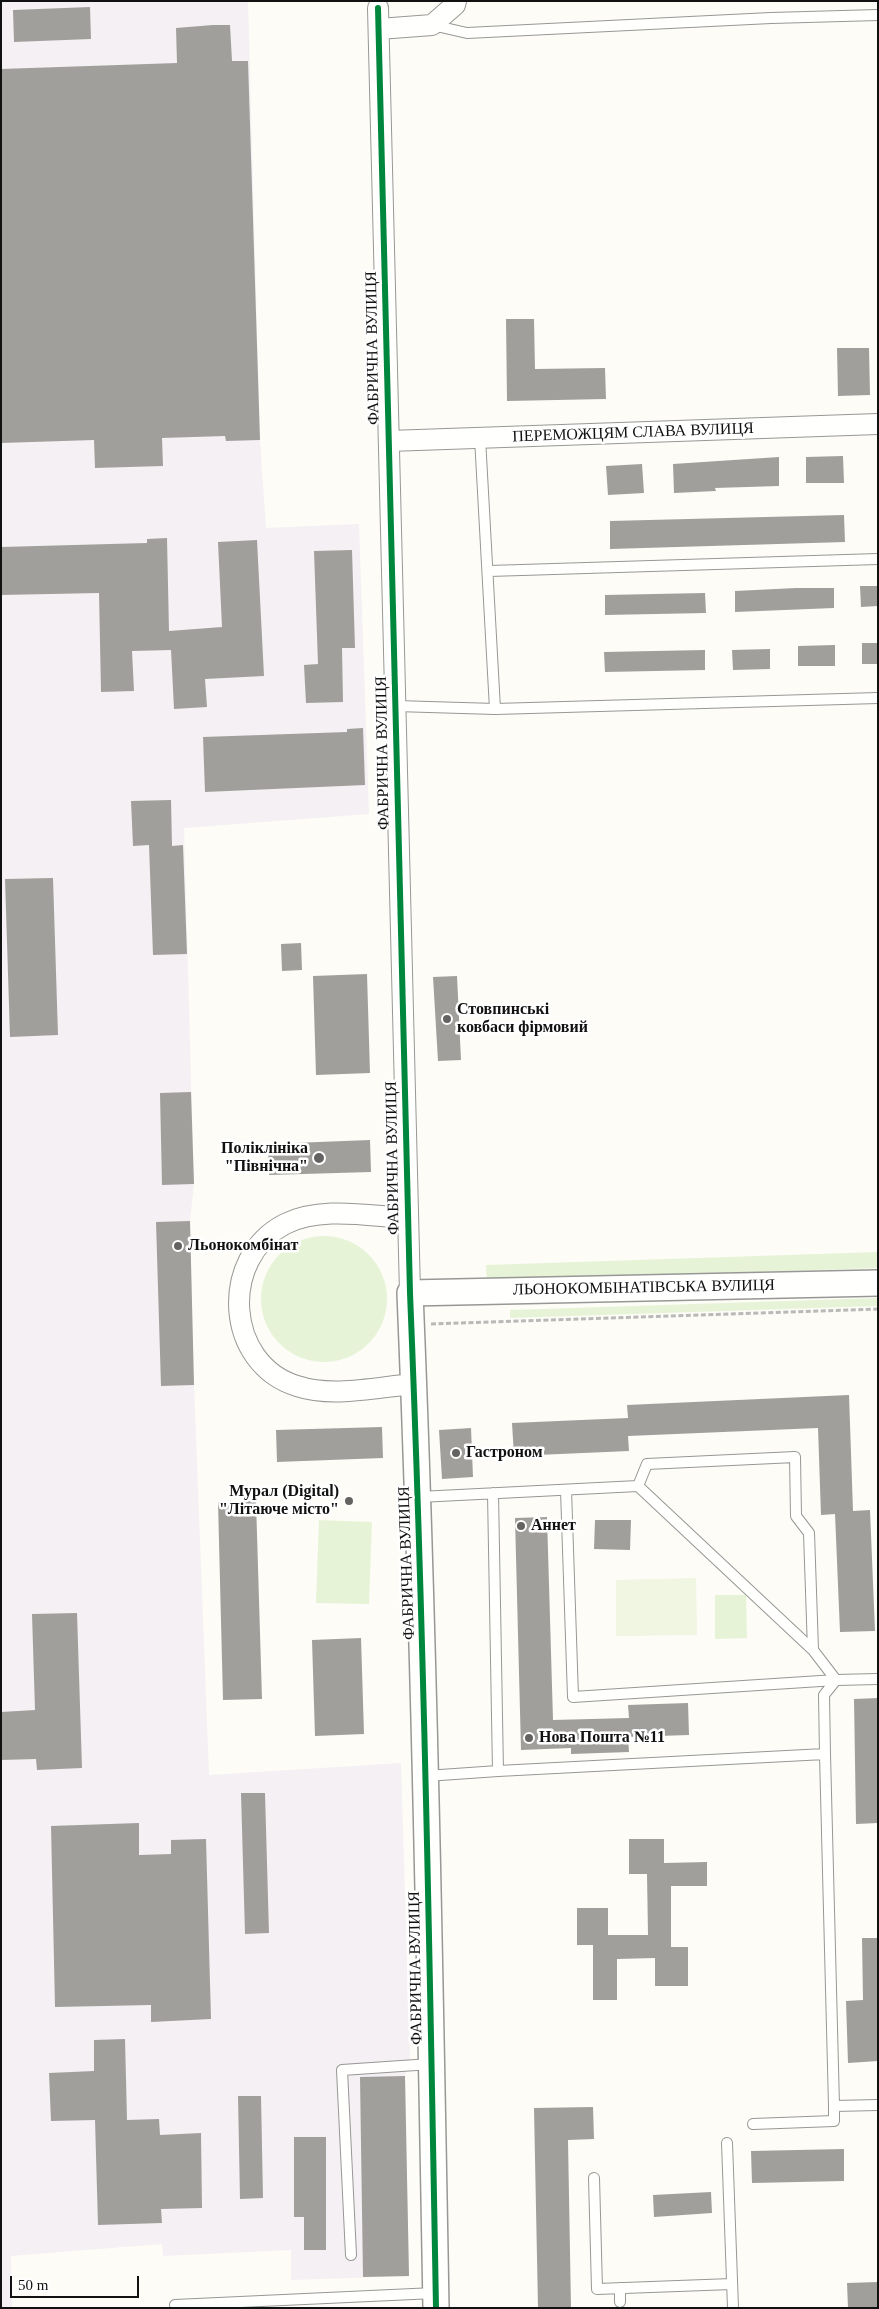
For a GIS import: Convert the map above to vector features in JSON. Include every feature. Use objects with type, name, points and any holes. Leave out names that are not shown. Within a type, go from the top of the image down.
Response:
[{"type":"street","points":[[379,29],[432,25],[455,5],[456,1]]},
{"type":"street","name":"ФАБРИЧНА ВУЛИЦЯ","points":[[378,8],[410,1293],[419,1497],[436,2300]]},
{"type":"street","name":"ПЕРЕМОЖЦЯМ СЛАВА ВУЛИЦЯ","points":[[389,441],[878,424]]},
{"type":"street","points":[[408,1218],[327,1214],[297,1219],[283,1225],[259,1245],[250,1257],[239,1286],[238,1302],[242,1332],[258,1359],[281,1379],[295,1386],[325,1391],[414,1384]]},
{"type":"street","name":"ЛЬОНОКОМБІНАТІВСЬКА ВУЛИЦЯ","points":[[410,1293],[878,1283]]},
{"type":"lane","points":[[432,25],[467,33],[771,18],[878,15]]},
{"type":"lane","points":[[480,438],[489,571],[495,709]]},
{"type":"lane","points":[[489,571],[878,559]]},
{"type":"lane","points":[[396,706],[495,709],[878,698]]},
{"type":"lane","points":[[638,1486],[647,1464],[795,1457],[796,1516],[808,1533],[813,1650]]},
{"type":"lane","points":[[419,1497],[638,1486],[813,1650],[836,1680]]},
{"type":"lane","points":[[566,1490],[572,1697],[878,1679]]},
{"type":"lane","points":[[494,1493],[498,1771]]},
{"type":"lane","points":[[753,2124],[834,2121],[824,1695],[836,1680]]},
{"type":"lane","points":[[426,1776],[825,1754]]},
{"type":"lane","points":[[351,2255],[342,2070],[431,2064]]},
{"type":"lane","points":[[834,2106],[878,2105]]},
{"type":"lane","points":[[727,2144],[733,2308]]},
{"type":"lane","points":[[594,2178],[596,2289],[732,2284]]},
{"type":"lane","points":[[620,2288],[620,2302]]},
{"type":"lane","points":[[175,2305],[436,2300]]},
{"type":"path","points":[[430,1324],[878,1309]]},
{"type":"shaded area","points":[[1,1],[248,1],[260,440],[266,528],[359,524],[369,814],[184,828],[194,1184],[190,1221],[194,1385],[209,1775],[401,1763],[410,2061],[405,2076],[409,2276],[291,2280],[291,2250],[163,2256],[162,2244],[11,2256],[12,2308],[1,2308]]},
{"type":"green space","points":[[324,1236],[348,1240],[369,1254],[383,1275],[387,1299],[383,1323],[369,1344],[348,1358],[324,1362],[300,1358],[279,1344],[265,1323],[261,1299],[265,1275],[279,1254],[300,1240]]},
{"type":"green space","points":[[878,1252],[878,1268],[487,1281],[486,1265]]},
{"type":"green space","points":[[878,1298],[878,1306],[510,1318],[510,1310]]},
{"type":"green space","points":[[319,1520],[372,1522],[369,1604],[316,1603]]},
{"type":"green space","points":[[696,1578],[697,1635],[616,1636],[616,1580]]},
{"type":"green space","points":[[715,1595],[746,1595],[747,1638],[715,1639]]},
{"type":"building","points":[[90,7],[91,39],[14,42],[13,10]]},
{"type":"building","points":[[230,25],[232,61],[248,61],[260,440],[226,441],[225,436],[162,438],[163,466],[95,468],[94,440],[1,443],[1,69],[177,63],[176,28]]},
{"type":"building","points":[[506,319],[534,319],[535,369],[605,368],[606,399],[507,401]]},
{"type":"building","points":[[837,348],[869,348],[870,395],[838,396]]},
{"type":"building","points":[[843,456],[844,483],[806,483],[806,457]]},
{"type":"building","points":[[779,457],[779,486],[715,488],[716,491],[674,493],[673,464]]},
{"type":"building","points":[[642,464],[644,493],[608,495],[606,466]]},
{"type":"building","points":[[844,515],[845,542],[610,549],[610,521]]},
{"type":"building","points":[[167,538],[169,631],[222,627],[218,542],[257,540],[264,676],[205,679],[207,707],[174,709],[171,650],[132,651],[134,691],[101,692],[99,593],[1,595],[1,547],[147,543],[147,539]]},
{"type":"building","points":[[352,550],[355,648],[342,648],[343,702],[306,703],[304,665],[318,664],[314,551]]},
{"type":"building","points":[[860,586],[878,586],[878,606],[861,607]]},
{"type":"building","points":[[834,588],[834,608],[735,612],[735,591]]},
{"type":"building","points":[[705,593],[706,613],[605,615],[605,595]]},
{"type":"building","points":[[862,643],[878,643],[878,664],[862,664]]},
{"type":"building","points":[[835,645],[835,666],[798,666],[798,646]]},
{"type":"building","points":[[770,649],[770,669],[733,670],[732,650]]},
{"type":"building","points":[[705,650],[705,670],[605,672],[604,652]]},
{"type":"building","points":[[363,728],[365,785],[205,792],[203,737],[347,732],[347,729]]},
{"type":"building","points":[[171,800],[172,846],[183,845],[187,954],[153,955],[149,845],[133,846],[131,801]]},
{"type":"building","points":[[53,878],[58,1035],[10,1037],[5,879]]},
{"type":"building","points":[[301,943],[302,970],[282,971],[281,944]]},
{"type":"building","points":[[367,974],[370,1073],[316,1075],[313,976]]},
{"type":"building","name":"Стовпинські ковбаси фірмовий","points":[[457,976],[461,1060],[438,1061],[433,977]]},
{"type":"building","points":[[191,1092],[194,1184],[162,1185],[160,1093]]},
{"type":"building","name":"Поліклініка \"Північна\"","points":[[370,1140],[371,1172],[269,1175],[268,1144]]},
{"type":"building","points":[[190,1221],[194,1385],[161,1386],[156,1222]]},
{"type":"building","points":[[849,1395],[853,1511],[870,1510],[875,1631],[840,1632],[835,1514],[821,1515],[818,1428],[628,1436],[629,1451],[514,1456],[512,1423],[628,1418],[627,1405]]},
{"type":"building","points":[[382,1427],[383,1458],[277,1462],[276,1430]]},
{"type":"building","name":"Гастроном","points":[[471,1428],[473,1477],[442,1479],[439,1430]]},
{"type":"building","points":[[256,1501],[262,1699],[223,1700],[218,1502]]},
{"type":"building","points":[[547,1517],[553,1720],[629,1718],[628,1705],[688,1703],[689,1735],[628,1737],[629,1752],[571,1754],[571,1748],[521,1750],[515,1518]]},
{"type":"building","points":[[595,1520],[631,1520],[630,1550],[594,1549]]},
{"type":"building","points":[[77,1613],[82,1768],[37,1770],[36,1759],[1,1760],[1,1712],[35,1710],[32,1614]]},
{"type":"building","points":[[361,1638],[364,1734],[315,1736],[312,1640]]},
{"type":"building","points":[[878,1698],[878,1823],[856,1824],[854,1699]]},
{"type":"building","points":[[241,1793],[265,1793],[269,1933],[245,1934]]},
{"type":"building","points":[[139,1823],[139,1855],[171,1854],[171,1840],[206,1839],[211,2019],[151,2022],[151,2005],[55,2007],[51,1826]]},
{"type":"building","points":[[629,1839],[664,1839],[664,1863],[707,1862],[707,1886],[671,1886],[671,1947],[688,1947],[688,1986],[655,1986],[655,1958],[617,1959],[617,2000],[593,2000],[593,1945],[577,1945],[577,1908],[608,1908],[608,1935],[648,1935],[647,1874],[629,1874]]},
{"type":"building","points":[[862,1938],[878,1938],[878,2061],[848,2063],[846,2001],[863,2000]]},
{"type":"building","points":[[125,2039],[127,2120],[159,2119],[160,2135],[201,2133],[202,2208],[161,2209],[162,2223],[98,2225],[95,2120],[51,2121],[49,2073],[94,2071],[94,2040]]},
{"type":"building","points":[[405,2076],[409,2276],[363,2277],[360,2077]]},
{"type":"building","points":[[238,2096],[261,2096],[263,2198],[240,2199]]},
{"type":"building","points":[[593,2107],[594,2139],[568,2140],[571,2308],[538,2308],[534,2108]]},
{"type":"building","points":[[294,2137],[326,2137],[326,2250],[304,2250],[304,2217],[294,2217]]},
{"type":"building","points":[[844,2149],[844,2181],[752,2183],[751,2151]]},
{"type":"building","points":[[711,2192],[712,2213],[654,2217],[653,2195]]},
{"type":"building","points":[[878,2282],[878,2308],[848,2308],[847,2283]]},
{"type":"cycle path","points":[[378,8],[410,1293],[426,1800],[436,2308]]},
{"type":"place","name":"Стовпинські ковбаси фірмовий","points":[[447,1019]]},
{"type":"place","name":"Поліклініка \"Північна\"","points":[[319,1158]]},
{"type":"place","name":"Льонокомбінат","points":[[178,1246]]},
{"type":"place","name":"Гастроном","points":[[456,1453]]},
{"type":"place","name":"Мурал (Digital) \"Літаюче місто\"","points":[[349,1501]]},
{"type":"place","name":"Аннет","points":[[521,1526]]},
{"type":"place","name":"Нова Пошта №11","points":[[529,1738]]}]
